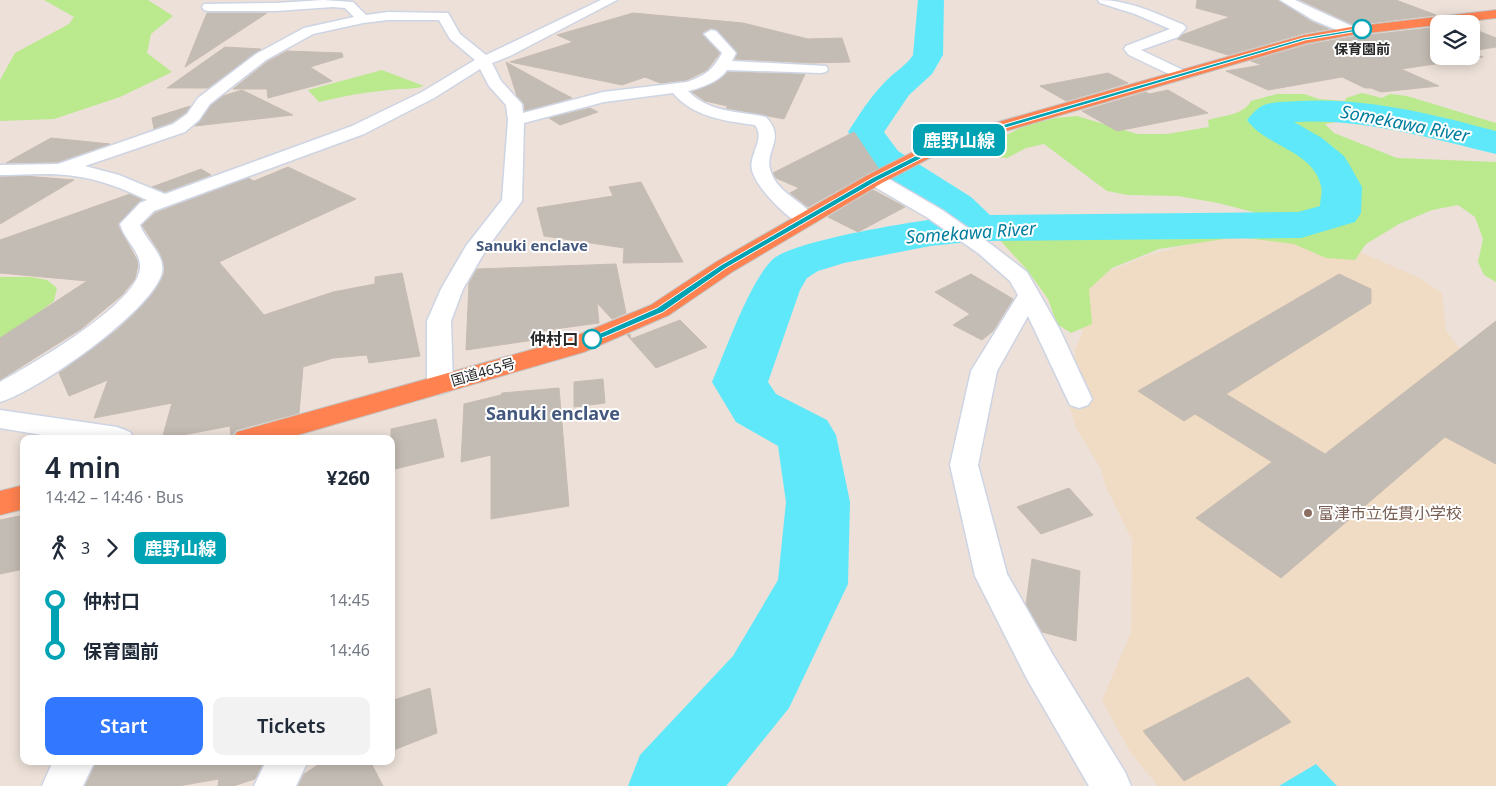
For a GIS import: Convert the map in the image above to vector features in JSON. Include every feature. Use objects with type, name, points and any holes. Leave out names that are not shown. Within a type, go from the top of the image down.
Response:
[{"type":"highway","points":[[1471,3],[1496,14]]},
{"type":"highway","name":"国道465号","points":[[274,435],[288,433],[440,385],[575,346],[660,310],[724,267],[881,176],[935,148],[976,134],[1304,39],[1350,30],[1496,14]]},
{"type":"highway","points":[[0,503],[20,498]]},
{"type":"street","points":[[0,393],[31,377],[70,351],[127,306],[143,289],[151,272],[149,261],[145,248],[131,232],[130,224],[147,207],[358,130],[428,95],[484,61],[505,53],[611,0]]},
{"type":"street","points":[[1104,0],[1139,11],[1179,28],[1173,34],[1131,49],[1180,74]]},
{"type":"street","points":[[1286,0],[1318,17],[1350,30]]},
{"type":"street","points":[[208,7],[333,2],[349,5],[363,19]]},
{"type":"street","points":[[60,169],[179,128],[193,117],[204,101],[261,57],[309,30],[363,19],[445,12],[455,36],[484,61],[494,82],[514,104],[516,120],[512,201],[477,246],[452,289],[439,322],[440,385]]},
{"type":"street","points":[[516,120],[603,97],[690,86],[704,81],[719,71],[729,53],[711,34]]},
{"type":"street","points":[[722,65],[821,69]]},
{"type":"street","points":[[676,87],[683,97],[707,112],[760,121],[765,125],[768,131],[764,154],[760,163],[762,172],[783,201],[806,219]]},
{"type":"street","points":[[0,170],[60,169],[114,180],[162,200]]},
{"type":"street","points":[[881,176],[1019,277],[1047,328],[1079,399]]},
{"type":"street","points":[[1029,295],[984,371],[964,465],[991,576],[1040,666],[1111,786]]},
{"type":"street","points":[[0,419],[106,435]]},
{"type":"street","points":[[62,786],[73,765]]},
{"type":"street","points":[[274,786],[286,765]]},
{"type":"shaded area","name":"富津市立佐貫小学校","points":[[1228,234],[1344,245],[1420,278],[1442,293],[1446,330],[1467,359],[1496,373],[1496,786],[1158,786],[1130,752],[1102,700],[1131,632],[1132,540],[1106,487],[1100,467],[1077,430],[1066,396],[1076,368],[1075,349],[1082,335],[1082,282],[1149,255]]},
{"type":"green space","points":[[44,0],[148,0],[173,16],[151,34],[147,53],[172,72],[120,97],[54,119],[0,121],[0,80],[15,53],[69,24],[74,17]]},
{"type":"green space","points":[[382,70],[424,86],[363,93],[319,102],[308,90]]},
{"type":"green space","points":[[1362,93],[1382,98],[1390,94],[1407,96],[1496,123],[1496,143],[1411,124],[1368,120],[1325,124],[1334,133],[1397,158],[1496,162],[1496,282],[1484,275],[1478,262],[1483,239],[1475,217],[1458,205],[1432,210],[1399,224],[1366,244],[1355,260],[1326,258],[1294,244],[1237,237],[1159,249],[1112,268],[1089,289],[1092,324],[1071,333],[1057,324],[1048,299],[1028,271],[999,239],[1006,228],[1153,216],[1265,215],[1218,203],[1178,196],[1128,195],[1107,191],[1044,144],[1026,148],[1007,158],[996,157],[1003,137],[1022,127],[1055,118],[1077,116],[1137,134],[1167,134],[1209,127],[1208,120],[1238,112],[1243,110],[1251,101],[1277,94],[1304,94],[1319,99],[1345,101],[1346,98]]},
{"type":"green space","points":[[0,277],[31,277],[47,280],[57,288],[54,301],[17,329],[0,339]]},
{"type":"water","points":[[1316,764],[1337,786],[1279,786]]},
{"type":"building","points":[[1197,0],[1278,0],[1312,22],[1329,29],[1305,33],[1228,55],[1177,39],[1182,35],[1230,17],[1196,8]]},
{"type":"building","points":[[1300,0],[1396,0],[1436,15],[1430,15],[1354,25]]},
{"type":"building","points":[[207,13],[267,13],[185,67]]},
{"type":"building","points":[[633,13],[743,23],[808,39],[842,38],[850,62],[810,63],[735,59],[737,52],[717,30],[711,28],[703,32],[703,35],[720,53],[707,70],[687,80],[660,83],[645,77],[622,85],[510,62],[573,42],[557,35]]},
{"type":"building","points":[[1430,28],[1430,65],[1401,69],[1439,86],[1381,92],[1365,88],[1342,77],[1268,90],[1226,71],[1262,65],[1251,61],[1307,45],[1351,37]]},
{"type":"building","points":[[1480,32],[1496,38],[1496,47],[1480,50]]},
{"type":"building","points":[[225,47],[261,49],[208,88],[167,88]]},
{"type":"building","points":[[287,51],[342,53],[343,57],[310,67],[332,81],[268,98],[267,89],[233,89],[267,62]]},
{"type":"building","points":[[506,62],[572,98],[525,111],[524,104],[517,96]]},
{"type":"building","points":[[728,72],[805,74],[784,119],[726,108],[728,106],[705,101],[692,92],[716,82]]},
{"type":"building","points":[[1108,73],[1128,83],[1066,101],[1040,86]]},
{"type":"building","points":[[242,90],[293,115],[195,126],[211,105],[223,96]]},
{"type":"building","points":[[1168,90],[1208,113],[1117,131],[1082,111],[1146,92],[1149,94]]},
{"type":"building","points":[[190,106],[186,113],[172,122],[154,129],[152,118]]},
{"type":"building","points":[[590,108],[598,112],[560,125],[549,118]]},
{"type":"building","points":[[854,132],[878,168],[808,207],[790,193],[799,188],[776,178],[773,173]]},
{"type":"building","points":[[51,138],[110,144],[58,162],[6,163]]},
{"type":"building","points":[[288,167],[356,199],[219,262],[264,315],[333,292],[375,284],[375,277],[402,273],[420,356],[369,363],[367,355],[333,358],[303,367],[299,413],[236,430],[233,435],[231,435],[230,426],[183,435],[163,435],[172,403],[94,418],[108,380],[69,396],[59,373],[118,329],[155,290],[164,274],[160,253],[142,225],[155,213],[248,178],[254,181]]},
{"type":"building","points":[[201,169],[211,175],[165,192],[152,187]]},
{"type":"building","points":[[24,176],[74,180],[0,224],[0,177]]},
{"type":"building","points":[[641,182],[683,262],[623,263],[624,248],[544,236],[537,208],[613,196],[609,187]]},
{"type":"building","points":[[873,190],[905,207],[858,232],[828,217]]},
{"type":"building","points":[[130,194],[142,200],[118,225],[137,260],[138,265],[135,279],[122,295],[81,329],[0,380],[0,338],[87,281],[0,273],[0,240]]},
{"type":"building","points":[[616,264],[626,313],[612,319],[597,303],[599,323],[540,331],[541,339],[466,350],[469,283],[477,269]]},
{"type":"building","points":[[971,274],[1013,299],[993,331],[982,340],[953,325],[970,314],[935,292]]},
{"type":"building","points":[[1339,274],[1371,289],[1371,303],[1226,394],[1325,454],[1496,321],[1496,464],[1445,437],[1281,578],[1196,518],[1272,462],[1195,414],[1184,421],[1138,391]]},
{"type":"building","points":[[680,320],[707,347],[656,368],[627,335],[630,334],[631,339]]},
{"type":"building","points":[[603,379],[605,403],[574,407],[574,382]]},
{"type":"building","points":[[559,388],[569,506],[491,519],[491,455],[461,462],[464,404],[501,395],[502,393]]},
{"type":"building","points":[[436,419],[444,457],[395,469],[395,435],[391,435],[391,429]]},
{"type":"building","points":[[1069,488],[1093,515],[1041,534],[1017,507]]},
{"type":"building","points":[[20,516],[20,570],[0,574],[0,520]]},
{"type":"building","points":[[1032,559],[1080,571],[1076,641],[1042,632],[1026,605]]},
{"type":"building","points":[[1248,677],[1291,722],[1184,781],[1143,731]]},
{"type":"building","points":[[430,688],[437,733],[395,749],[395,700]]},
{"type":"building","points":[[95,765],[262,765],[255,779],[233,786],[218,786],[219,779],[178,786],[85,786]]},
{"type":"building","points":[[318,765],[372,765],[383,786],[298,786],[304,774]]},
{"type":"waterway","points":[[931,0],[928,55],[921,67],[897,88],[866,132],[884,159],[956,206],[978,228]]},
{"type":"waterway","name":"Somekawa River","points":[[978,228],[1301,225],[1340,213],[1342,187],[1330,164],[1309,146],[1265,120],[1275,113],[1323,110],[1373,115],[1450,130],[1496,143]]},
{"type":"waterway","name":"Somekawa River","points":[[671,786],[761,682],[813,584],[818,502],[806,435],[756,408],[740,382],[776,290],[789,269],[802,261],[835,251],[930,233],[978,228]]},
{"type":"bus line","name":"鹿野山線","points":[[592,339],[660,310],[724,267],[796,224],[875,179],[935,148],[976,134],[1304,39],[1362,29]]},
{"type":"place","name":"保育園前","points":[[1362,29]]},
{"type":"place","name":"仲村口","points":[[592,339]]},
{"type":"place","name":"富津市立佐貫小学校","points":[[1308,513]]},
{"type":"district","name":"Sanuki enclave","points":[[532,246]]},
{"type":"district","name":"Sanuki enclave","points":[[553,414]]}]
